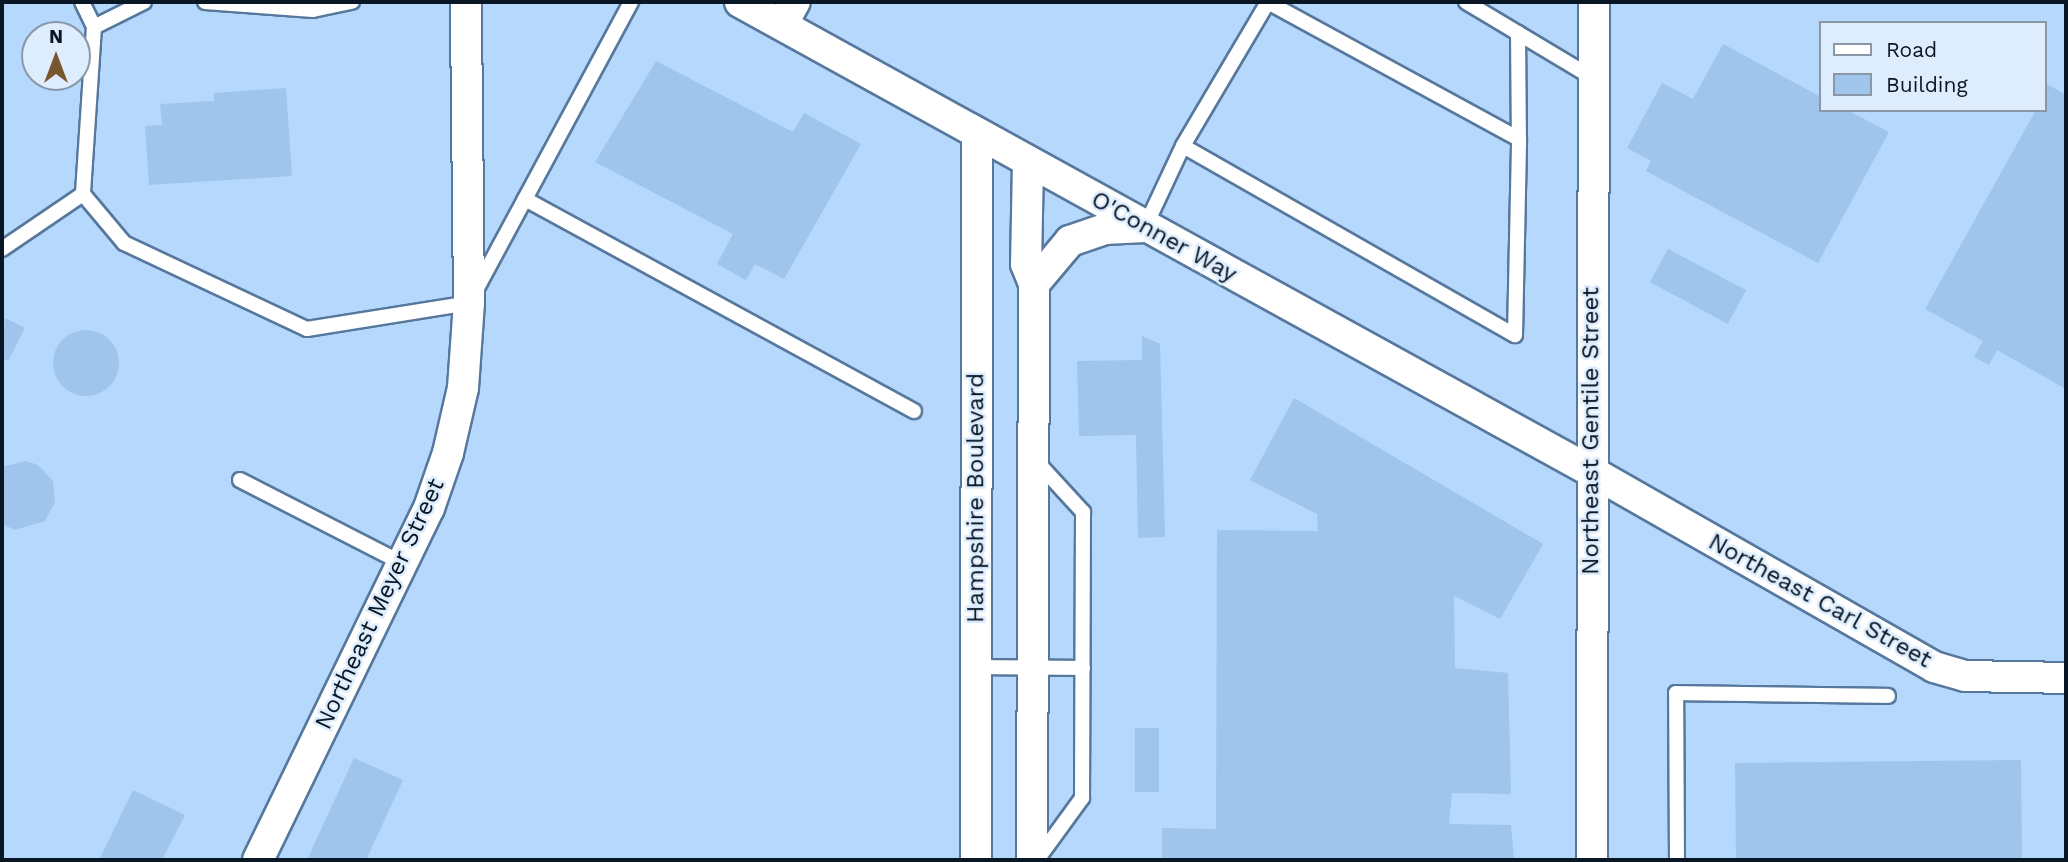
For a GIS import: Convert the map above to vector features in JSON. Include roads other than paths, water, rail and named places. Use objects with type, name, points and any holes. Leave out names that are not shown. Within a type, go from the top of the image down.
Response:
[{"type":"street","name":"Northeast Meyer Street","points":[[257,860],[402,563],[448,453],[463,388],[469,303],[466,2]]},
{"type":"street","name":"O'Conner Way","points":[[740,2],[789,13],[977,136],[1589,470]]},
{"type":"street","name":"Northeast Gentile Street","points":[[1592,860],[1589,470],[1594,2]]},
{"type":"street","name":"Hampshire Boulevard","points":[[976,860],[977,136]]},
{"type":"street","points":[[1028,162],[1026,264],[1034,284],[1032,860]]},
{"type":"street","points":[[1034,284],[1070,241],[1105,229],[1145,227]]},
{"type":"street","name":"Northeast Carl Street","points":[[1589,470],[1934,667],[1965,676],[2066,678]]},
{"type":"lane","points":[[82,2],[94,27],[83,194],[124,243],[307,329],[469,303],[631,2]]},
{"type":"lane","points":[[94,27],[144,2]]},
{"type":"lane","points":[[205,2],[313,10],[352,2]]},
{"type":"lane","points":[[1145,227],[1183,146],[1268,2],[1519,139]]},
{"type":"lane","points":[[1466,2],[1593,78]]},
{"type":"lane","points":[[1183,146],[1515,335],[1518,33]]},
{"type":"lane","points":[[2,249],[83,194]]},
{"type":"lane","points":[[525,199],[914,411]]},
{"type":"lane","points":[[1033,458],[1083,512],[1082,798],[1037,860]]},
{"type":"lane","points":[[240,480],[402,563]]},
{"type":"lane","points":[[976,667],[1083,668]]},
{"type":"lane","points":[[1676,860],[1676,693],[1888,696]]}]
